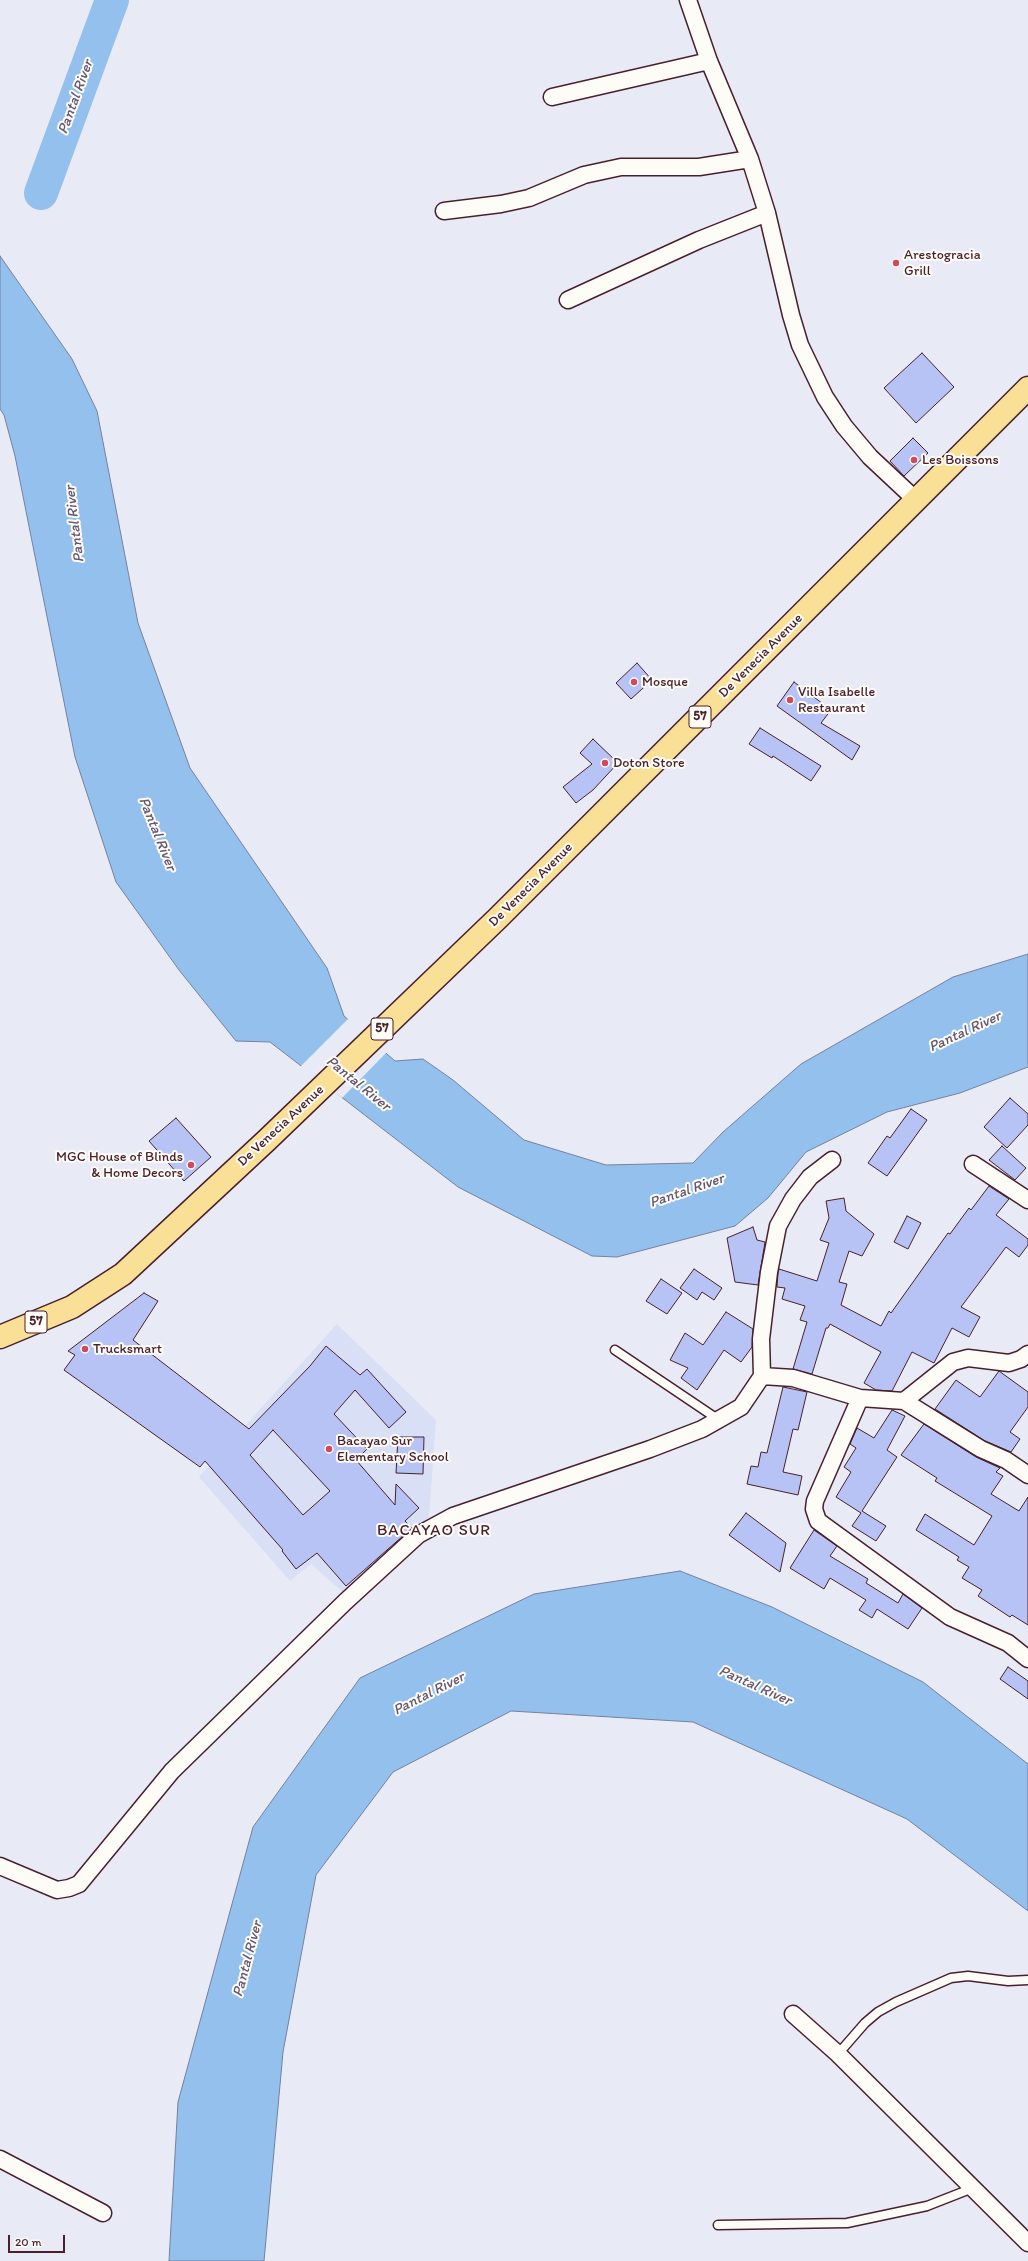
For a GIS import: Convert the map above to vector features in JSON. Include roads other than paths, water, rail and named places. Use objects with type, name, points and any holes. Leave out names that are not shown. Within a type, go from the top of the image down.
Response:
[{"type":"highway","name":"De Venecia Avenue","points":[[0,1336],[72,1307],[123,1274],[267,1140],[498,918],[917,501],[1028,388]]},
{"type":"street","points":[[688,0],[709,61],[750,159],[767,212],[791,315],[800,345],[825,397],[844,426],[870,457],[917,501]]},
{"type":"street","points":[[552,97],[709,61]]},
{"type":"street","points":[[444,211],[501,204],[529,198],[584,175],[621,167],[699,167],[750,159]]},
{"type":"street","points":[[568,300],[698,240],[767,212]]},
{"type":"street","points":[[0,1866],[57,1890],[69,1888],[79,1884],[172,1771],[345,1602],[418,1536],[453,1516],[650,1449],[719,1421],[741,1407],[762,1376],[761,1338],[769,1272],[778,1226],[793,1199],[810,1177],[832,1160]]},
{"type":"street","points":[[973,1164],[1028,1200]]},
{"type":"street","points":[[904,1401],[953,1362],[968,1358],[1009,1363],[1021,1359],[1028,1354]]},
{"type":"street","points":[[762,1376],[794,1378],[860,1398],[904,1401],[981,1449],[1006,1460],[1028,1475]]},
{"type":"street","points":[[860,1398],[814,1501],[814,1509],[818,1521],[950,1617],[1008,1643],[1028,1659]]},
{"type":"street","points":[[793,2014],[838,2054],[1028,2243]]},
{"type":"street","points":[[0,2159],[103,2213]]},
{"type":"lane","points":[[615,1350],[719,1421]]},
{"type":"lane","points":[[838,2054],[865,2023],[878,2012],[896,2002],[951,1978],[968,1976],[1008,1981],[1028,1980]]},
{"type":"lane","points":[[718,2225],[847,2223],[927,2206],[973,2188]]},
{"type":"water","points":[[0,256],[72,359],[97,411],[138,623],[190,768],[327,968],[344,1016],[395,1061],[423,1059],[453,1080],[524,1140],[606,1165],[693,1163],[723,1132],[801,1064],[953,977],[1028,954],[1028,1067],[960,1093],[887,1112],[806,1152],[768,1198],[735,1226],[617,1257],[592,1256],[458,1187],[270,1042],[236,1041],[179,970],[116,882],[75,757],[15,456],[4,415],[0,409]]},
{"type":"water","points":[[680,1571],[772,1607],[923,1682],[1028,1764],[1028,1911],[907,1819],[693,1722],[511,1711],[393,1772],[316,1875],[283,2052],[264,2261],[169,2261],[178,2102],[253,1827],[360,1678],[534,1594]]},
{"type":"waterway","name":"Pantal River","points":[[41,193],[112,0]]},
{"type":"place","name":"Arestogracia Grill","points":[[896,263]]},
{"type":"place","name":"Les Boissons","points":[[914,460]]},
{"type":"place","name":"Mosque","points":[[634,682]]},
{"type":"place","name":"Villa Isabelle Restaurant","points":[[790,700]]},
{"type":"place","name":"Doton Store","points":[[605,763]]},
{"type":"place","name":"MGC House of Blinds & Home Decors","points":[[191,1165]]},
{"type":"place","name":"Trucksmart","points":[[85,1349]]},
{"type":"place","name":"Bacayao Sur Elementary School","points":[[329,1449]]},
{"type":"district","name":"BACAYAO SUR","points":[[434,1531]]}]
